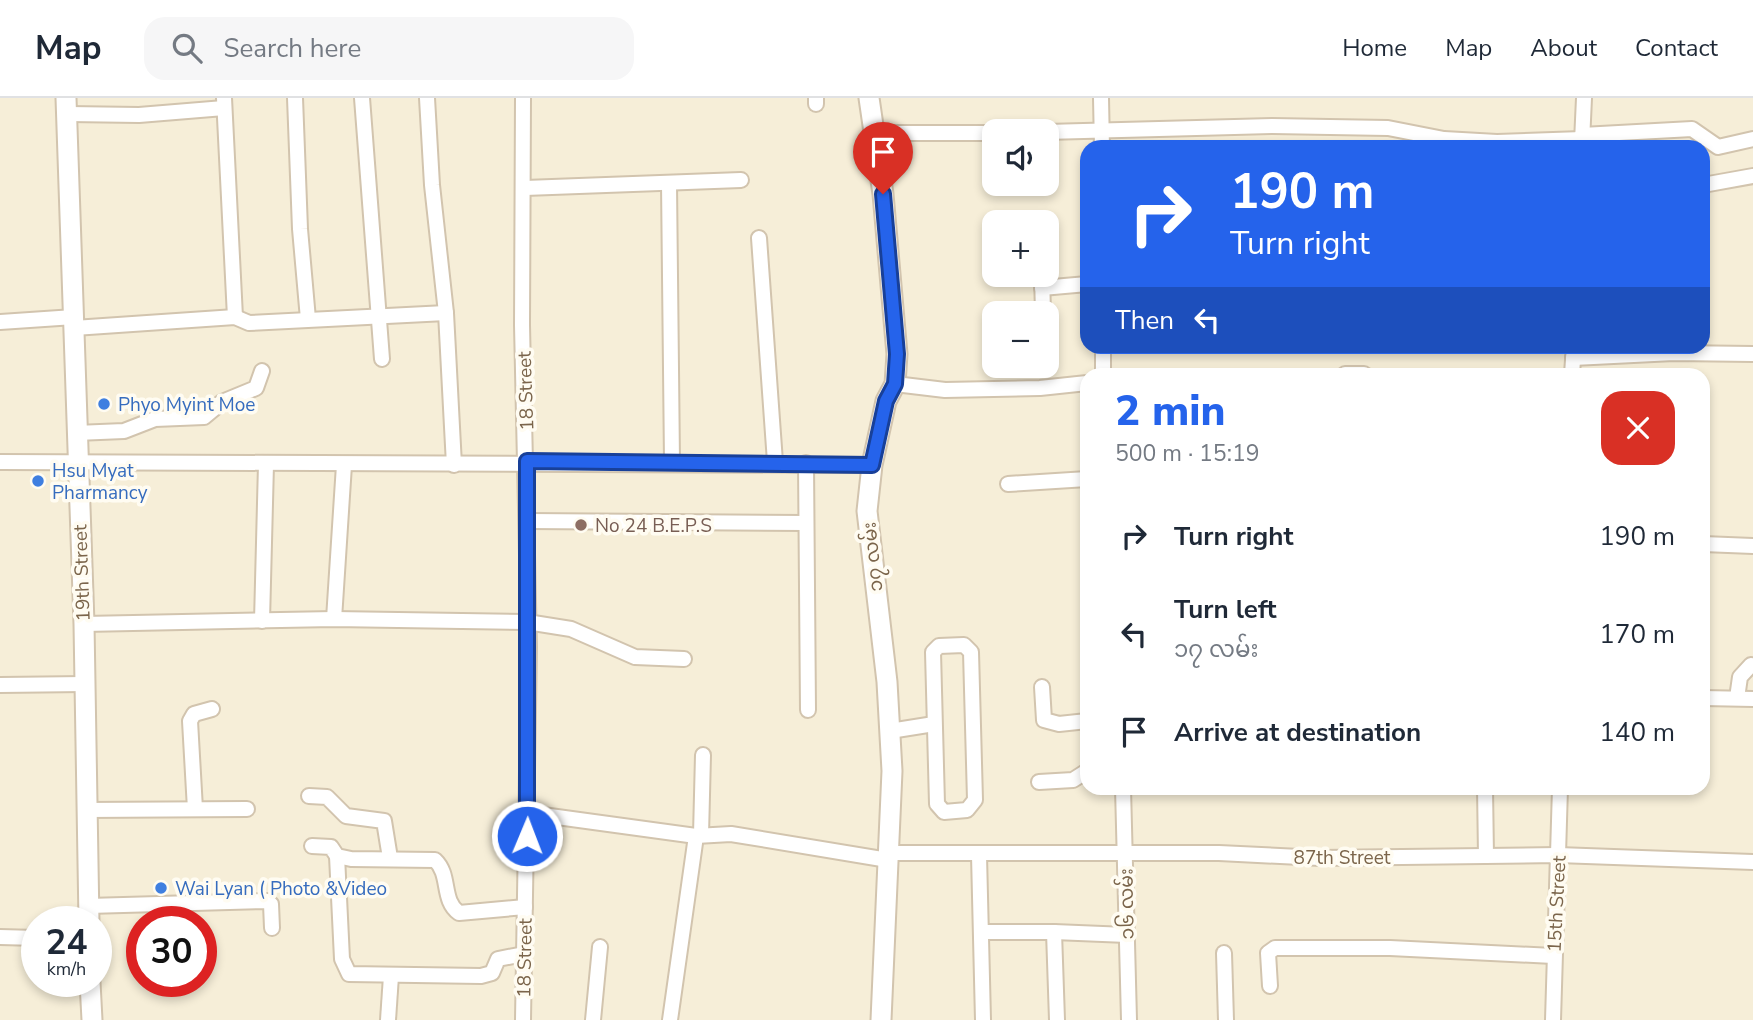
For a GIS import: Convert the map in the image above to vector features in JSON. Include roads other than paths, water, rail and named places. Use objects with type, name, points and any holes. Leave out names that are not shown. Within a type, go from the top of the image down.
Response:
[{"type":"street","points":[[295,98],[299,229],[308,319]]},
{"type":"street","points":[[362,98],[382,359]]},
{"type":"street","points":[[427,98],[432,185],[446,313],[454,465]]},
{"type":"street","name":"18 Street","points":[[523,98],[525,188],[522,325],[528,521],[528,813],[523,1020]]},
{"type":"street","name":"၁၇ လမ်း","points":[[869,98],[876,133],[897,354],[895,384],[886,401],[872,465],[867,511],[890,731],[889,857],[881,1020]]},
{"type":"street","points":[[1101,98],[1102,140]]},
{"type":"street","points":[[1584,98],[1582,140],[1692,129],[1697,130],[1707,140]]},
{"type":"street","points":[[67,106],[139,115],[224,103],[235,317]]},
{"type":"street","name":"19th Street","points":[[67,106],[84,624],[88,906]]},
{"type":"street","points":[[1059,134],[1102,140],[1285,126],[1388,128],[1464,140]]},
{"type":"street","points":[[876,133],[982,133]]},
{"type":"street","points":[[1710,143],[1723,148],[1753,139]]},
{"type":"street","points":[[1710,184],[1753,176]]},
{"type":"street","points":[[525,188],[741,180]]},
{"type":"street","points":[[669,183],[672,462]]},
{"type":"street","points":[[759,238],[775,462]]},
{"type":"street","points":[[1059,282],[1080,284]]},
{"type":"street","points":[[0,321],[74,323],[235,317],[249,323],[446,313]]},
{"type":"street","points":[[1710,353],[1753,354]]},
{"type":"street","points":[[76,433],[124,431],[155,419],[204,416],[222,402],[256,388],[262,371]]},
{"type":"street","points":[[895,384],[945,390],[1040,388],[1080,384]]},
{"type":"street","points":[[0,462],[454,465],[527,461],[872,465]]},
{"type":"street","points":[[806,463],[808,710]]},
{"type":"street","points":[[262,621],[266,464]]},
{"type":"street","points":[[334,619],[344,465]]},
{"type":"street","points":[[1008,484],[1080,479]]},
{"type":"street","points":[[528,521],[806,523]]},
{"type":"street","points":[[1710,544],[1753,546]]},
{"type":"street","points":[[84,624],[334,619],[527,622],[571,629],[635,657],[684,659]]},
{"type":"street","points":[[969,647],[974,701],[975,800],[967,810],[939,810],[934,724],[935,648],[969,647]]},
{"type":"street","points":[[1737,698],[1740,677],[1751,665]]},
{"type":"street","points":[[0,685],[85,684]]},
{"type":"street","points":[[1042,687],[1044,720],[1059,723],[1080,722]]},
{"type":"street","points":[[1710,698],[1753,699]]},
{"type":"street","points":[[195,809],[190,721],[194,714],[212,709]]},
{"type":"street","points":[[890,731],[934,724]]},
{"type":"street","points":[[670,1020],[699,835],[703,755]]},
{"type":"street","points":[[1039,782],[1073,780],[1080,776]]},
{"type":"street","name":"၁၆ လမ်း","points":[[1124,795],[1129,1020]]},
{"type":"street","points":[[1485,795],[1486,856]]},
{"type":"street","name":"15th Street","points":[[1553,1020],[1560,795]]},
{"type":"street","points":[[309,796],[327,797],[346,816],[384,821],[390,858]]},
{"type":"street","points":[[85,810],[247,808]]},
{"type":"street","name":"87th Street","points":[[528,813],[699,835],[731,834],[889,857],[1219,853],[1320,858],[1558,855],[1753,862]]},
{"type":"street","points":[[312,846],[331,847],[337,856],[344,969],[356,976],[481,976],[492,973],[498,959],[524,954]]},
{"type":"street","points":[[979,855],[983,932],[983,1020]]},
{"type":"street","points":[[337,856],[435,860],[443,868],[447,895],[453,909],[459,913],[525,907]]},
{"type":"street","points":[[112,912],[267,901],[272,911],[272,928]]},
{"type":"street","points":[[983,932],[1127,935]]},
{"type":"street","points":[[1054,932],[1057,1020]]},
{"type":"street","points":[[0,937],[21,937]]},
{"type":"street","points":[[593,1020],[600,947]]},
{"type":"street","points":[[1270,986],[1268,953],[1276,948],[1390,948],[1553,956]]},
{"type":"street","points":[[1224,953],[1226,1020]]},
{"type":"street","points":[[388,1020],[391,975]]},
{"type":"street","points":[[91,997],[92,1020]]},
{"type":"place","name":"Phyo Myint Moe","points":[[104,404]]},
{"type":"place","name":"Hsu Myat Pharmancy","points":[[38,481]]},
{"type":"place","name":"No 24 B.E.P.S","points":[[581,525]]},
{"type":"place","name":"Wai Lyan ( Photo &Video","points":[[161,888]]}]
